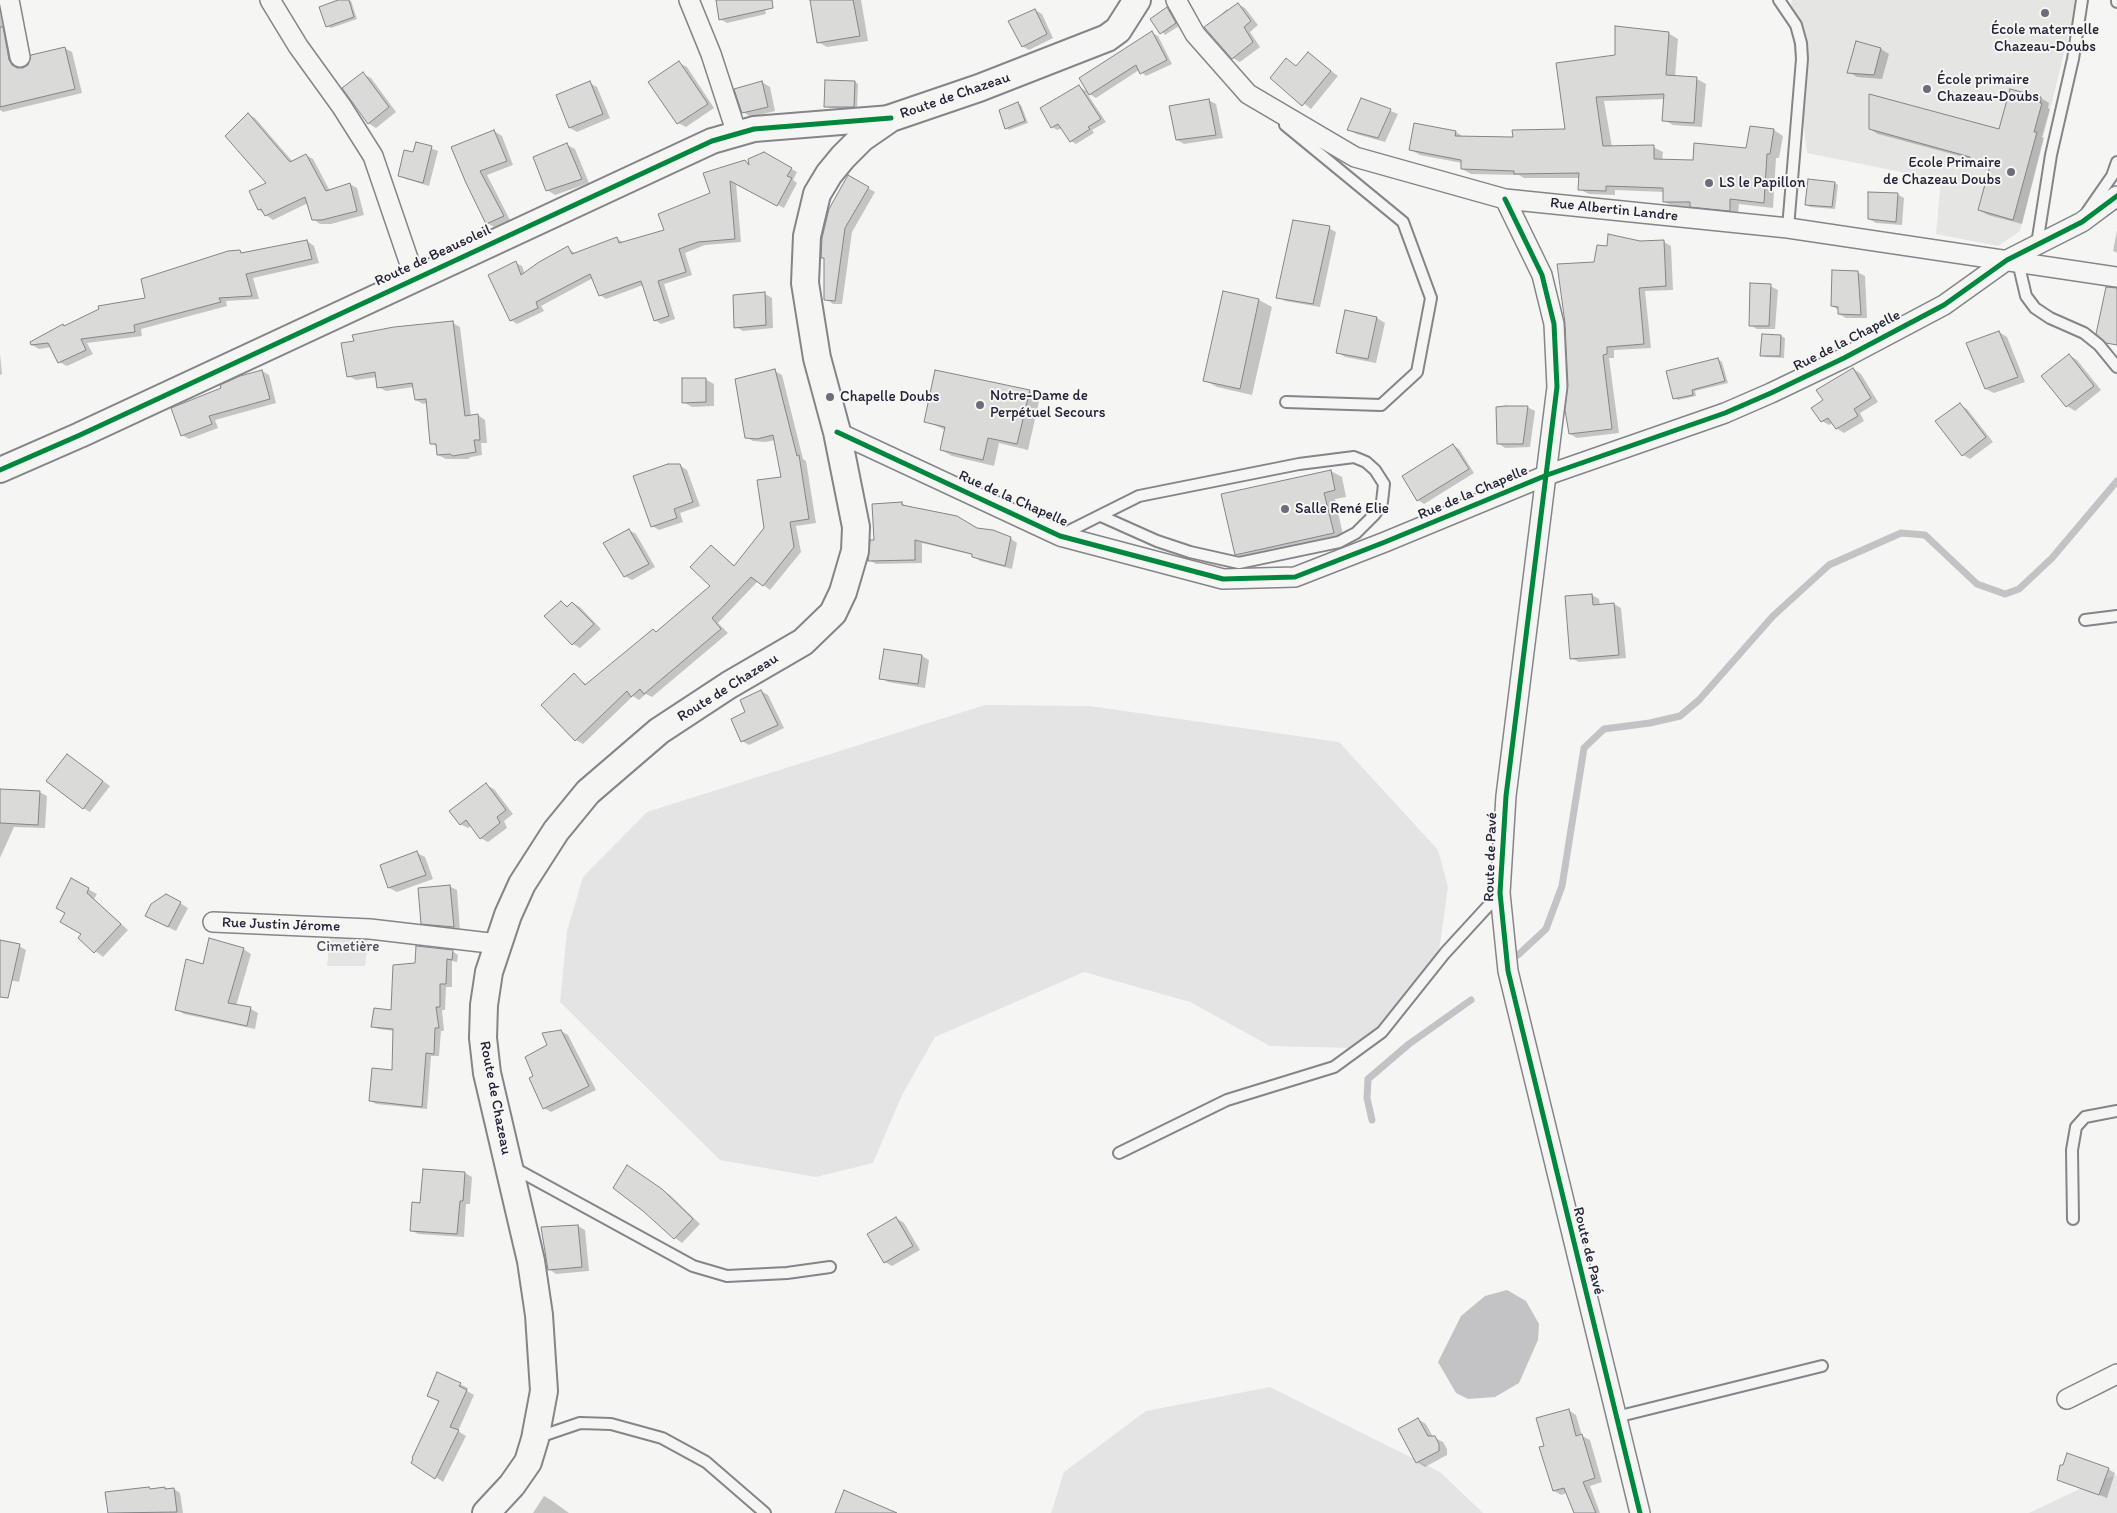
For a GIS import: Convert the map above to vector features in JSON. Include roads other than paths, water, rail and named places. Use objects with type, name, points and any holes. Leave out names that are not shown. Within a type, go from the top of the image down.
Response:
[{"type":"main road","name":"Route de Chazeau","points":[[486,1513],[512,1485],[528,1462],[536,1439],[544,1391],[539,1315],[531,1262],[487,1073],[483,1038],[484,1005],[489,972],[522,884],[556,831],[588,792],[659,731],[729,684],[802,642],[833,612],[843,592],[855,551],[856,527],[837,432],[817,358],[805,283],[808,228],[817,194],[829,174],[843,157],[862,138],[891,118],[1006,78],[1107,38],[1118,30],[1137,0]]},
{"type":"street","points":[[9,0],[20,57]]},
{"type":"street","points":[[270,0],[298,46],[342,107],[373,156],[415,278]]},
{"type":"street","points":[[689,0],[711,54],[737,134]]},
{"type":"street","name":"Rue Albertin Landre","points":[[1176,0],[1195,34],[1248,94],[1355,157],[1505,199],[1788,228],[2117,277]]},
{"type":"street","name":"Route de Beausoleil","points":[[0,470],[80,435],[712,141],[754,129],[891,118]]},
{"type":"street","name":"Rue de la Chapelle","points":[[837,432],[1060,536],[1223,579],[1295,577],[1547,475],[1725,413],[1844,358],[1944,305],[2037,244],[2082,222],[2117,196]]},
{"type":"street","name":"Route de Pavé","points":[[1505,199],[1542,275],[1554,324],[1557,387],[1506,796],[1500,894],[1508,971],[1640,1513]]},
{"type":"street","name":"Rue Justin Jérome","points":[[213,922],[350,927],[498,944]]},
{"type":"street","points":[[2067,1399],[2117,1374]]},
{"type":"lane","points":[[1779,0],[1796,25],[1801,51],[1788,228]]},
{"type":"lane","points":[[2037,244],[2051,154],[2073,58],[2082,0]]},
{"type":"lane","points":[[1248,94],[1403,222],[1431,298],[1417,372],[1381,405],[1286,402]]},
{"type":"lane","points":[[2082,222],[2112,176],[2117,162]]},
{"type":"lane","points":[[2012,261],[2026,296],[2035,308],[2050,318],[2084,333],[2099,345],[2117,367]]},
{"type":"lane","points":[[1060,536],[1139,496],[1299,464],[1354,457],[1366,462],[1376,470],[1384,484],[1382,502],[1375,514],[1356,533],[1339,542],[1239,563],[1190,552],[1157,541],[1101,516]]},
{"type":"lane","points":[[2086,620],[2117,616]]},
{"type":"lane","points":[[1119,1153],[1227,1100],[1334,1067],[1382,1032],[1445,953],[1500,894]]},
{"type":"lane","points":[[2073,1219],[2072,1150],[2076,1127],[2085,1117],[2117,1112]]},
{"type":"lane","points":[[508,1165],[693,1266],[727,1276],[787,1273],[830,1267]]},
{"type":"lane","points":[[1616,1417],[1822,1366]]},
{"type":"lane","points":[[536,1439],[580,1424],[611,1424],[662,1438],[706,1462],[765,1513]]},
{"type":"waterway","points":[[1518,955],[1546,929],[1562,886],[1584,748],[1604,729],[1650,723],[1680,716],[1699,700],[1773,616],[1829,565],[1901,533],[1925,535],[1977,584],[2005,594],[2019,589],[2052,558],[2117,481]]},
{"type":"waterway","points":[[1372,1120],[1367,1098],[1368,1079],[1409,1044],[1471,1000]]},
{"type":"place","name":"École maternelle Chazeau-Doubs","points":[[2045,13]]},
{"type":"place","name":"École primaire Chazeau-Doubs","points":[[1927,89]]},
{"type":"place","name":"Ecole Primaire de Chazeau Doubs","points":[[2011,172]]},
{"type":"place","name":"LS le Papillon","points":[[1709,183]]},
{"type":"place","name":"Chapelle Doubs","points":[[830,397]]},
{"type":"place","name":"Notre-Dame de Perpétuel Secours","points":[[980,405]]},
{"type":"place","name":"Salle René Elie","points":[[1285,509]]},
{"type":"park label","name":"Cimetière","points":[[348,947]]}]
